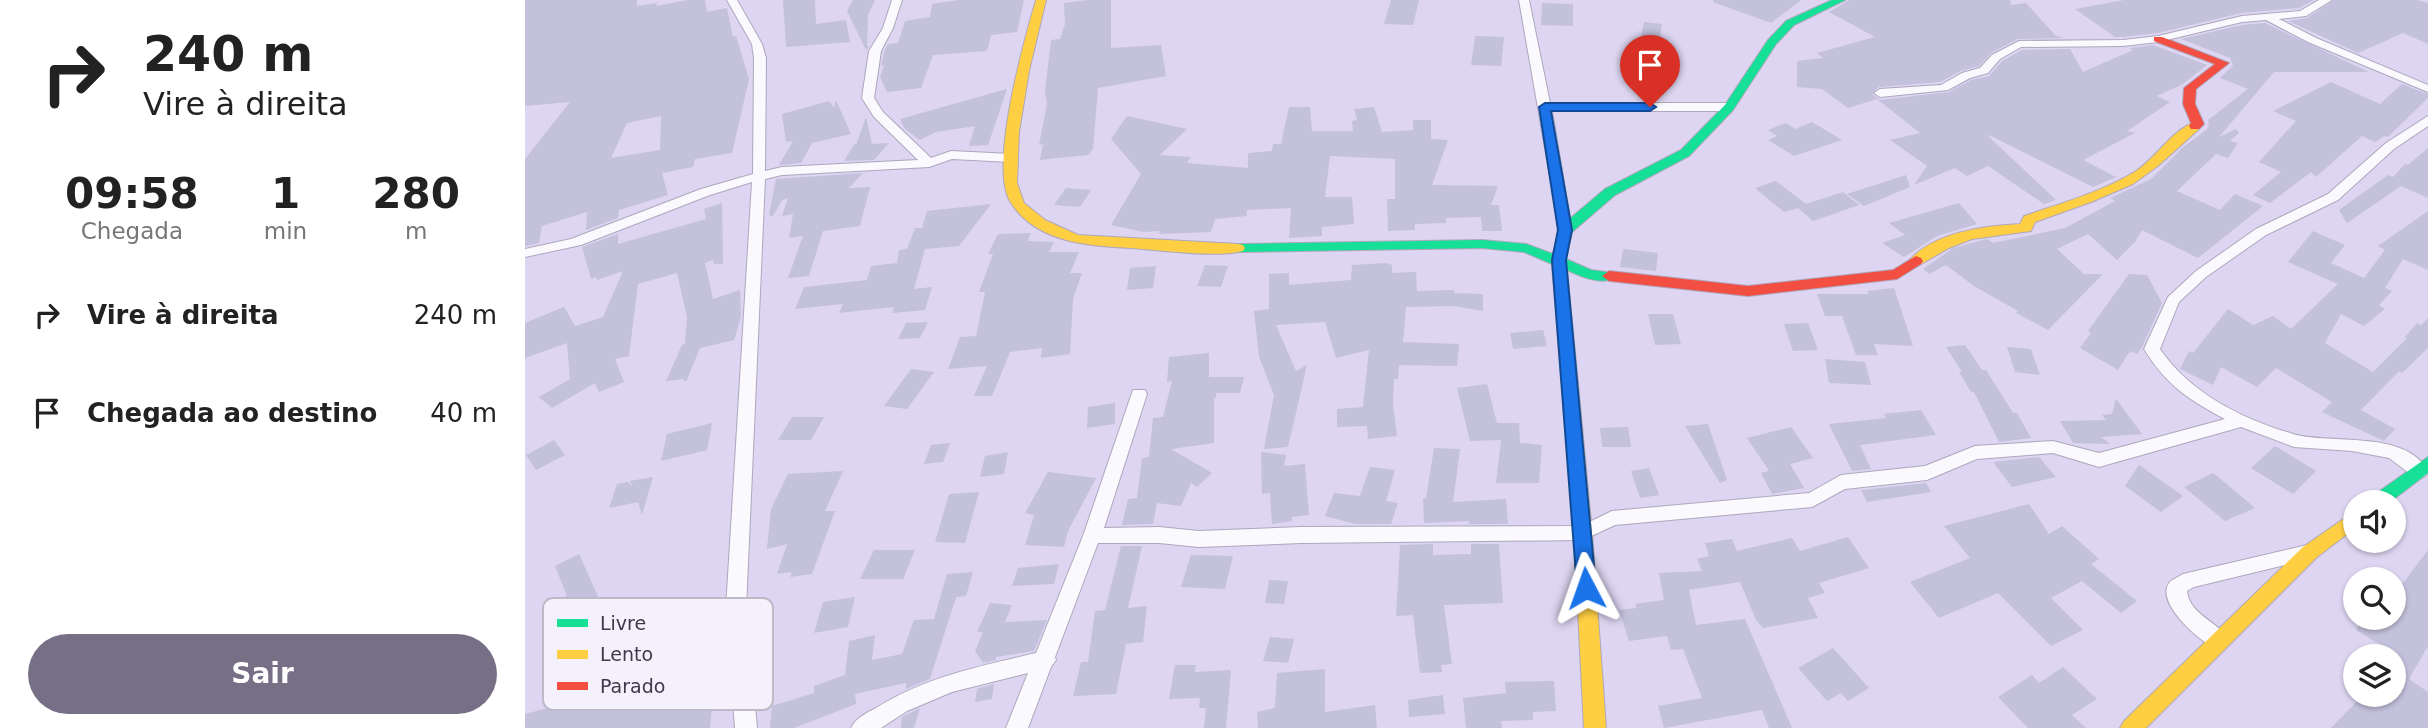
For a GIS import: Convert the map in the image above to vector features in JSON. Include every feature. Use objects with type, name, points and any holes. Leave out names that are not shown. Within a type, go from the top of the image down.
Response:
[{"type":"street","points":[[732,0],[757,44],[760,58],[759,175],[737,598]]},
{"type":"street","points":[[897,0],[888,28],[875,51],[868,98],[879,114],[929,163]]},
{"type":"street","points":[[1041,0],[1028,43],[1024,77],[1012,125],[1011,158],[1015,200],[1042,225],[1074,239],[1206,248],[1482,244],[1526,248],[1589,274],[1748,291],[1898,274],[1945,242],[1986,230],[2026,228],[2029,219],[2100,194],[2142,173],[2175,141],[2198,124],[2189,104],[2190,88],[2223,63],[2158,39]]},
{"type":"street","points":[[1524,0],[1565,230],[1559,260],[1583,533],[1595,728]]},
{"type":"street","points":[[1565,230],[1610,192],[1685,153],[1728,107],[1772,42],[1790,23],[1840,0]]},
{"type":"street","points":[[1880,93],[1944,88],[1966,75],[1984,71],[1996,57],[2019,44],[2123,43],[2158,39],[2242,19],[2302,14],[2327,0]]},
{"type":"street","points":[[2270,18],[2323,45],[2428,89]]},
{"type":"street","points":[[1545,107],[1728,107]]},
{"type":"street","points":[[2393,490],[2423,468],[2393,452],[2352,444],[2294,441],[2242,421],[2193,395],[2166,370],[2152,349],[2173,300],[2201,275],[2261,232],[2333,197],[2391,146],[2428,120]]},
{"type":"street","points":[[525,253],[581,241],[681,199],[759,175],[782,171],[929,163],[951,155],[1011,158]]},
{"type":"street","points":[[1017,728],[1093,536],[1139,394]]},
{"type":"street","points":[[1093,536],[1159,535],[1199,539],[1301,535],[1583,533],[1612,518],[1812,500],[1841,482],[1927,473],[1975,453],[2053,447],[2099,460],[2242,421]]},
{"type":"street","points":[[2131,728],[2311,552],[2343,527]]},
{"type":"street","points":[[2220,641],[2189,617],[2176,596],[2177,587],[2189,580],[2311,552]]},
{"type":"street","points":[[862,728],[900,704],[950,683],[1046,660]]},
{"type":"street","points":[[744,710],[746,728]]},
{"type":"building","points":[[525,0],[637,0],[637,6],[657,3],[656,6],[705,0],[707,12],[727,8],[733,37],[736,36],[749,79],[732,153],[695,159],[693,167],[662,173],[668,195],[619,210],[618,218],[586,230],[587,212],[542,226],[539,243],[525,246],[525,159],[570,102],[525,106]],"holes":[[[661,116],[660,150],[611,158],[627,123]]]},
{"type":"building","points":[[783,0],[815,0],[816,24],[846,20],[850,42],[786,47]]},
{"type":"building","points":[[853,0],[875,0],[868,15],[869,46],[866,50],[847,11]]},
{"type":"building","points":[[959,0],[1024,0],[1017,32],[991,35],[987,51],[933,55],[921,88],[887,92],[880,77],[884,52],[888,44],[898,43],[905,21],[930,17],[932,4]]},
{"type":"building","points":[[1111,0],[1111,48],[1161,45],[1166,76],[1098,88],[1093,149],[1088,155],[1040,160],[1043,144],[1039,145],[1047,104],[1045,91],[1051,40],[1060,39],[1065,24],[1064,3]]},
{"type":"building","points":[[1391,0],[1419,0],[1413,25],[1384,24]]},
{"type":"building","points":[[1713,0],[1801,0],[1771,23]]},
{"type":"building","points":[[1849,0],[2010,0],[2011,5],[2026,3],[2056,36],[2064,38],[2018,39],[1991,53],[1979,66],[1961,71],[1940,82],[1879,87],[1872,94],[1880,100],[1949,92],[1971,80],[1989,76],[2002,61],[2022,50],[2070,49],[2083,72],[2133,50],[2130,48],[2153,45],[2207,65],[2183,84],[2157,96],[2170,102],[2127,131],[2135,133],[2083,160],[2116,177],[2093,187],[1989,135],[2056,200],[2044,204],[1988,166],[1967,176],[1955,168],[1914,185],[1927,166],[1890,140],[1920,133],[1877,99],[1848,108],[1822,89],[1797,87],[1797,61],[1823,58],[1817,53],[1875,37],[1829,12]]},
{"type":"building","points":[[2124,0],[2314,0],[2299,8],[2241,13],[2158,33],[2123,37],[2115,37],[2075,9]]},
{"type":"building","points":[[2334,0],[2417,0],[2428,3],[2428,44],[2403,33],[2358,53],[2288,21],[2307,18]]},
{"type":"building","points":[[1542,3],[1573,4],[1573,26],[1541,25]]},
{"type":"building","points":[[1644,22],[1662,24],[1659,43],[1640,41]]},
{"type":"building","points":[[2265,23],[2369,72],[2274,72],[2219,137],[2236,129],[2239,133],[2230,141],[2238,143],[2228,158],[2216,154],[2177,191],[2220,210],[2235,194],[2263,206],[2198,258],[2142,230],[2135,242],[2117,260],[2088,234],[2057,249],[2084,274],[2103,274],[2048,330],[2016,313],[2018,311],[1974,286],[1946,265],[1929,274],[1923,269],[1953,248],[1987,239],[1993,243],[2065,228],[2115,201],[2110,198],[2151,179],[2183,147],[2206,130],[2209,126],[2208,120],[2248,89],[2220,78],[2233,65],[2230,58],[2181,39],[2242,25]]},
{"type":"building","points":[[1475,36],[1504,37],[1501,66],[1471,65]]},
{"type":"building","points":[[2331,82],[2380,104],[2402,84],[2428,94],[2428,98],[2388,137],[2384,136],[2375,142],[2362,136],[2316,177],[2311,172],[2270,203],[2253,195],[2281,172],[2259,162],[2296,121],[2273,111]]},
{"type":"building","points":[[1007,89],[988,145],[969,146],[975,126],[936,132],[920,140],[905,129],[900,119]]},
{"type":"building","points":[[836,100],[851,134],[812,143],[801,163],[779,165],[793,141],[786,142],[782,114],[829,101],[834,108]]},
{"type":"building","points":[[1289,107],[1310,107],[1312,131],[1353,131],[1352,121],[1357,120],[1354,109],[1374,107],[1382,132],[1413,130],[1413,120],[1431,120],[1431,139],[1448,140],[1432,185],[1498,186],[1491,205],[1499,205],[1502,231],[1482,231],[1481,217],[1446,218],[1446,223],[1415,224],[1415,230],[1388,231],[1387,199],[1395,199],[1395,159],[1330,156],[1325,197],[1352,197],[1354,224],[1322,227],[1322,236],[1289,238],[1291,208],[1247,210],[1247,216],[1215,219],[1211,232],[1159,234],[1160,231],[1144,232],[1111,225],[1141,174],[1111,139],[1127,116],[1187,129],[1160,155],[1191,157],[1187,163],[1248,168],[1248,153],[1272,151],[1273,144],[1281,144]]},
{"type":"building","points":[[866,117],[872,144],[889,143],[874,160],[844,161],[855,143],[856,145]]},
{"type":"building","points":[[1812,122],[1842,140],[1794,156],[1768,140],[1777,136],[1768,130],[1786,123],[1795,129]]},
{"type":"building","points":[[2428,148],[2428,198],[2401,186],[2347,223],[2339,210],[2388,175],[2393,177],[2405,164],[2408,165]]},
{"type":"building","points":[[863,173],[849,188],[870,187],[860,226],[823,231],[809,276],[788,278],[803,236],[789,238],[793,214],[782,216],[788,198],[782,200],[773,216],[769,215],[776,179]]},
{"type":"building","points":[[1906,175],[1910,187],[1864,206],[1847,194]]},
{"type":"building","points":[[1776,181],[1806,204],[1843,192],[1859,205],[1813,221],[1798,208],[1784,212],[1755,188]]},
{"type":"building","points":[[1066,188],[1091,190],[1080,207],[1054,205]]},
{"type":"building","points":[[722,203],[723,264],[714,264],[713,260],[705,263],[713,299],[740,290],[741,317],[734,340],[700,348],[686,382],[683,379],[666,381],[682,345],[685,344],[687,317],[677,273],[638,284],[629,356],[615,359],[624,382],[599,392],[595,383],[552,408],[539,397],[570,379],[567,343],[525,358],[525,323],[564,307],[575,326],[603,317],[623,271],[597,280],[596,277],[591,279],[582,247],[618,234],[618,244],[706,219],[704,209]]},
{"type":"building","points":[[1959,203],[1977,224],[1937,236],[1904,257],[1882,243],[1905,235],[1889,223]]},
{"type":"building","points":[[991,204],[959,246],[925,249],[914,289],[932,287],[925,310],[892,313],[894,307],[839,313],[843,304],[795,309],[804,287],[867,280],[871,266],[897,263],[899,250],[907,249],[915,228],[922,228],[927,211]]},
{"type":"building","points":[[2428,211],[2428,270],[2403,259],[2385,288],[2392,291],[2379,305],[2385,309],[2364,326],[2341,314],[2325,343],[2373,372],[2407,338],[2405,337],[2417,323],[2421,325],[2428,318],[2428,348],[2402,373],[2399,371],[2361,410],[2395,429],[2384,441],[2322,412],[2332,402],[2276,368],[2257,387],[2221,367],[2213,385],[2180,369],[2189,351],[2193,353],[2228,309],[2253,325],[2273,316],[2291,329],[2338,284],[2288,262],[2313,231],[2345,245],[2331,263],[2364,278],[2385,250],[2378,246]]},
{"type":"building","points":[[1031,233],[1028,241],[1054,242],[1049,252],[1079,252],[1070,273],[1082,273],[1073,299],[1070,354],[1041,358],[1042,348],[1010,352],[992,396],[974,396],[987,366],[948,369],[960,337],[976,336],[985,292],[979,292],[993,254],[988,254],[998,234]]},
{"type":"building","points":[[1623,249],[1658,253],[1656,271],[1620,267]]},
{"type":"building","points":[[1205,265],[1228,266],[1221,287],[1197,286]]},
{"type":"building","points":[[1352,265],[1392,265],[1392,273],[1416,272],[1417,291],[1454,290],[1454,293],[1483,294],[1483,311],[1454,306],[1406,307],[1403,342],[1459,344],[1457,366],[1399,365],[1398,379],[1394,379],[1393,405],[1397,436],[1368,439],[1367,426],[1337,427],[1337,409],[1363,407],[1369,350],[1336,358],[1325,322],[1276,325],[1296,371],[1307,365],[1288,447],[1264,449],[1274,395],[1259,357],[1254,311],[1269,309],[1269,274],[1289,273],[1289,285],[1351,280]]},
{"type":"building","points":[[1156,266],[1153,288],[1127,290],[1130,268]]},
{"type":"building","points":[[2129,274],[2147,275],[2162,303],[2142,347],[2137,354],[2130,351],[2118,370],[2080,348],[2091,333],[2088,331]]},
{"type":"building","points":[[1894,288],[1913,346],[1874,344],[1878,355],[1856,355],[1842,316],[1825,316],[1817,294],[1869,294],[1867,291]]},
{"type":"building","points":[[1648,314],[1673,314],[1681,344],[1655,345]]},
{"type":"building","points":[[928,322],[920,338],[898,339],[906,323]]},
{"type":"building","points":[[1808,323],[1818,350],[1793,351],[1784,324]]},
{"type":"building","points":[[1543,330],[1547,346],[1513,349],[1510,333]]},
{"type":"building","points":[[1965,345],[1982,370],[1986,370],[2013,413],[2017,413],[2031,438],[1999,442],[1974,392],[1971,392],[1946,347]]},
{"type":"building","points":[[2007,347],[2031,349],[2040,375],[2015,372]]},
{"type":"building","points":[[1209,353],[1209,377],[1244,377],[1240,393],[1216,393],[1214,443],[1171,449],[1212,473],[1197,487],[1191,483],[1181,506],[1157,503],[1153,524],[1122,525],[1128,499],[1137,498],[1142,458],[1149,457],[1153,418],[1163,417],[1172,381],[1167,382],[1169,357]]},
{"type":"building","points":[[1825,359],[1865,362],[1871,385],[1829,383]]},
{"type":"building","points":[[911,369],[934,372],[907,409],[884,406]]},
{"type":"building","points":[[1487,384],[1497,423],[1519,423],[1520,443],[1542,445],[1539,483],[1496,483],[1501,440],[1470,441],[1457,388]]},
{"type":"building","points":[[2116,399],[2142,434],[2101,437],[2110,444],[2073,443],[2060,421],[2106,420],[2102,415],[2112,414]]},
{"type":"building","points":[[1115,403],[1115,424],[1087,428],[1088,407]]},
{"type":"building","points":[[1921,410],[1936,435],[1860,445],[1871,469],[1852,471],[1829,424],[1886,418],[1884,414]]},
{"type":"building","points":[[792,417],[824,417],[811,440],[778,440]]},
{"type":"building","points":[[712,423],[707,450],[661,461],[667,434]]},
{"type":"building","points":[[1708,424],[1727,480],[1720,483],[1685,426]]},
{"type":"building","points":[[1628,427],[1631,447],[1602,447],[1600,428]]},
{"type":"building","points":[[1791,427],[1813,458],[1790,464],[1804,488],[1772,494],[1761,473],[1769,471],[1747,438]]},
{"type":"building","points":[[554,440],[565,455],[536,470],[526,455]]},
{"type":"building","points":[[950,443],[943,462],[924,464],[931,445]]},
{"type":"building","points":[[2275,446],[2316,471],[2293,494],[2251,468]]},
{"type":"building","points":[[1434,448],[1460,449],[1453,502],[1506,499],[1508,524],[1469,524],[1469,521],[1424,523],[1423,498],[1426,498]]},
{"type":"building","points":[[1008,452],[1004,474],[980,477],[985,456]]},
{"type":"building","points":[[1261,452],[1286,455],[1284,466],[1305,464],[1309,515],[1272,524],[1270,493],[1262,494]]},
{"type":"building","points":[[2039,457],[2056,477],[2012,487],[1993,462]]},
{"type":"building","points":[[2139,465],[2183,496],[2161,512],[2125,486]]},
{"type":"building","points":[[1370,467],[1395,470],[1386,501],[1398,503],[1391,524],[1355,524],[1325,516],[1334,493],[1360,496]]},
{"type":"building","points":[[1649,468],[1659,495],[1640,498],[1631,471]]},
{"type":"building","points":[[843,471],[825,511],[835,511],[812,574],[790,577],[792,572],[777,574],[787,544],[767,549],[771,509],[788,474]]},
{"type":"building","points":[[1048,472],[1096,478],[1068,531],[1064,547],[1025,545],[1034,515],[1025,513]]},
{"type":"building","points":[[2213,473],[2255,508],[2225,521],[2184,487]]},
{"type":"building","points":[[653,477],[642,515],[638,502],[609,508],[617,484],[628,482],[632,487],[630,481]]},
{"type":"building","points":[[1926,483],[1931,492],[1867,502],[1861,490]]},
{"type":"building","points":[[979,492],[965,543],[935,542],[949,494]]},
{"type":"building","points":[[2029,504],[2049,534],[2062,526],[2099,559],[2091,564],[2137,601],[2121,613],[2082,581],[2051,598],[2083,630],[2051,646],[1998,593],[1939,618],[1910,582],[1970,558],[1944,526]]},
{"type":"building","points":[[1848,537],[1869,568],[1819,583],[1825,593],[1808,598],[1818,618],[1763,628],[1756,620],[1740,582],[1689,590],[1696,625],[1745,619],[1792,728],[1769,728],[1762,710],[1664,728],[1658,706],[1702,698],[1683,649],[1671,650],[1667,636],[1629,641],[1619,610],[1637,608],[1635,604],[1664,600],[1659,573],[1702,571],[1697,559],[1709,556],[1705,543],[1732,539],[1737,551],[1792,538],[1800,551]]},
{"type":"building","points":[[1433,544],[1433,555],[1471,554],[1471,544],[1499,544],[1503,603],[1444,605],[1452,664],[1441,665],[1442,672],[1420,673],[1413,615],[1396,616],[1400,545]]},
{"type":"building","points":[[1121,546],[1142,546],[1128,608],[1147,606],[1143,642],[1126,644],[1116,694],[1073,696],[1081,662],[1088,662],[1095,611],[1105,610]]},
{"type":"building","points":[[874,550],[915,550],[903,579],[860,579]]},
{"type":"building","points":[[2428,550],[2428,646],[2409,679],[2428,692],[2428,728],[2331,728],[2351,707],[2406,707],[2406,644],[2379,644],[2356,630],[2406,630],[2406,579]]},
{"type":"building","points":[[579,554],[599,598],[560,598],[567,596],[555,566]]},
{"type":"building","points":[[1191,555],[1233,556],[1225,589],[1181,587]]},
{"type":"building","points":[[1059,564],[1054,584],[1012,586],[1018,568]]},
{"type":"building","points":[[973,572],[966,596],[956,597],[930,679],[906,689],[906,683],[855,694],[856,704],[794,728],[770,728],[773,706],[814,693],[814,686],[845,675],[849,641],[875,635],[872,660],[902,654],[914,620],[934,619],[947,574]]},
{"type":"building","points":[[1269,580],[1288,581],[1284,604],[1265,603]]},
{"type":"building","points":[[855,597],[848,627],[814,633],[823,602]]},
{"type":"building","points":[[990,603],[1012,605],[1005,622],[1047,620],[1034,651],[996,657],[996,660],[983,663],[975,651],[983,632],[977,632]]},
{"type":"building","points":[[1270,637],[1294,639],[1288,663],[1263,661]]},
{"type":"building","points":[[1833,648],[1869,688],[1848,701],[1841,693],[1827,701],[1798,668]]},
{"type":"building","points":[[1175,665],[1196,665],[1195,672],[1231,670],[1226,728],[1204,728],[1206,708],[1199,708],[1200,698],[1169,699]]},
{"type":"building","points":[[2063,667],[2097,699],[2072,715],[2086,728],[2028,728],[1998,697],[2032,675],[2039,683]]},
{"type":"building","points":[[1325,669],[1325,712],[1375,705],[1377,728],[1258,728],[1257,712],[1275,708],[1277,673]]},
{"type":"building","points":[[1554,681],[1556,711],[1533,712],[1533,720],[1501,721],[1502,728],[1466,728],[1463,698],[1506,693],[1505,682]]},
{"type":"building","points":[[994,684],[992,699],[975,702],[977,689]]},
{"type":"building","points":[[1443,695],[1445,714],[1409,717],[1408,700]]},
{"type":"building","points":[[920,708],[914,728],[901,728],[902,717]]},
{"type":"building","points":[[543,709],[712,710],[710,728],[525,728],[525,714]]},
{"type":"traffic: fast","points":[[1569,373],[1559,260],[1565,230],[1610,192],[1685,153],[1729,107],[1772,42],[1790,23],[1840,0]]},
{"type":"traffic: fast","points":[[1238,248],[1482,244],[1526,248],[1589,274],[1609,276]]},
{"type":"traffic: fast","points":[[2393,490],[2428,464]]},
{"type":"traffic: slow","points":[[1041,0],[1023,71],[1012,132],[1010,183],[1019,206],[1049,228],[1078,240],[1238,248]]},
{"type":"traffic: slow","points":[[1916,261],[1968,235],[2026,228],[2029,219],[2115,188],[2148,168],[2195,126]]},
{"type":"traffic: slow","points":[[1569,373],[1583,533],[1595,728]]},
{"type":"traffic: slow","points":[[2131,728],[2310,552],[2343,527]]},
{"type":"traffic: jam","points":[[2158,39],[2223,63],[2190,88],[2189,104],[2198,124],[2195,126]]},
{"type":"traffic: jam","points":[[1609,276],[1748,291],[1897,274],[1916,261]]},
{"type":"route","points":[[1586,588],[1559,260],[1565,230],[1545,107],[1650,107]]}]
